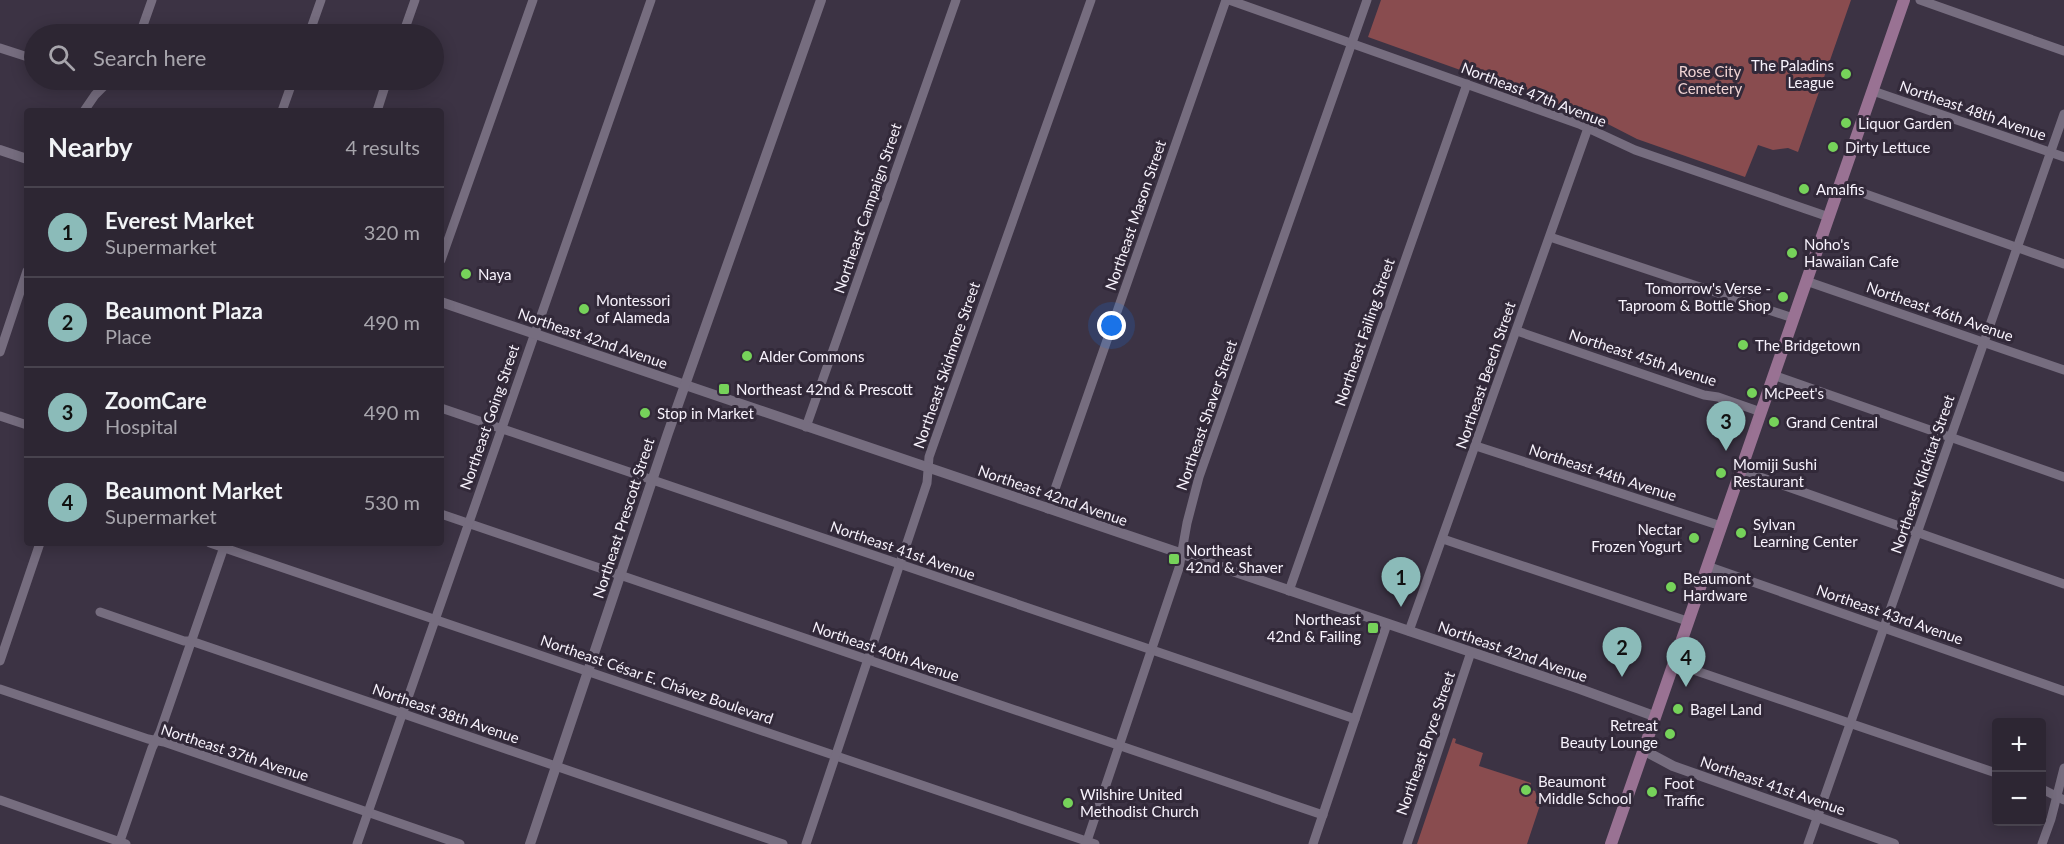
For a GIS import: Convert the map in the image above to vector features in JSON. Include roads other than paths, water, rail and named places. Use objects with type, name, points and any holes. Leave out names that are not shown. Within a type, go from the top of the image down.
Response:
[{"type":"main road","points":[[1611,844],[1904,0]]},
{"type":"street","points":[[144,24],[152,0]]},
{"type":"street","points":[[313,24],[321,0]]},
{"type":"street","points":[[407,24],[415,0]]},
{"type":"street","points":[[444,252],[533,0]]},
{"type":"street","name":"Northeast Going Street","points":[[357,844],[651,0]]},
{"type":"street","name":"Northeast Prescott Street","points":[[530,844],[652,481],[821,0]]},
{"type":"street","name":"Northeast Campaign Street","points":[[806,427],[956,0]]},
{"type":"street","name":"Northeast Skidmore Street","points":[[806,844],[927,483],[929,457],[1091,0]]},
{"type":"street","name":"Northeast 47th Avenue","points":[[1228,0],[1588,128],[1635,150],[1829,216]]},
{"type":"street","name":"Northeast Mason Street","points":[[1048,509],[1228,0]]},
{"type":"street","name":"Northeast Shaver Street","points":[[1090,843],[1119,746],[1179,567],[1199,477],[1367,0]]},
{"type":"street","points":[[1920,0],[2064,51]]},
{"type":"street","points":[[0,48],[24,56]]},
{"type":"street","name":"Northeast Failing Street","points":[[1289,591],[1467,84]]},
{"type":"street","points":[[86,108],[100,90]]},
{"type":"street","points":[[283,108],[289,90]]},
{"type":"street","points":[[378,108],[384,90]]},
{"type":"street","name":"Northeast 48th Avenue","points":[[1873,91],[2064,157]]},
{"type":"street","name":"Northeast Klickitat Street","points":[[1808,844],[2064,114]]},
{"type":"street","name":"Northeast Beech Street","points":[[1409,631],[1588,128]]},
{"type":"street","points":[[0,150],[24,158]]},
{"type":"street","points":[[1840,186],[2064,264]]},
{"type":"street","points":[[1550,237],[1793,318]]},
{"type":"street","points":[[0,351],[24,280]]},
{"type":"street","name":"Northeast 46th Avenue","points":[[1806,281],[2064,370]]},
{"type":"street","name":"Northeast 42nd Avenue","points":[[444,303],[1654,716]]},
{"type":"street","name":"Northeast 45th Avenue","points":[[1517,331],[1704,395],[1718,397],[1761,412]]},
{"type":"street","points":[[1773,375],[2064,477]]},
{"type":"street","name":"Northeast 41st Avenue","points":[[444,409],[1355,719]]},
{"type":"street","points":[[0,416],[24,424]]},
{"type":"street","name":"Northeast 44th Avenue","points":[[1476,446],[1721,526]]},
{"type":"street","points":[[1740,470],[2064,584]]},
{"type":"street","name":"Northeast 40th Avenue","points":[[444,515],[1323,814]]},
{"type":"street","points":[[1443,539],[1688,621]]},
{"type":"street","points":[[0,661],[39,546]]},
{"type":"street","points":[[0,801],[121,843],[224,546]]},
{"type":"street","name":"Northeast César E. Chávez Boulevard","points":[[227,546],[1090,843]]},
{"type":"street","name":"Northeast 43rd Avenue","points":[[1707,566],[2064,691]]},
{"type":"street","name":"Northeast 38th Avenue","points":[[100,612],[184,641],[191,641],[783,844]]},
{"type":"street","points":[[1313,844],[1387,624]]},
{"type":"street","name":"Northeast Bryce Street","points":[[1407,844],[1471,652]]},
{"type":"street","points":[[1673,663],[1993,772]]},
{"type":"street","name":"Northeast 37th Avenue","points":[[0,689],[460,844]]},
{"type":"street","name":"Northeast 41st Avenue","points":[[1643,750],[1673,766],[1894,844]]},
{"type":"street","points":[[2042,844],[2060,798],[2064,768]]},
{"type":"street","points":[[2046,791],[2060,798]]},
{"type":"place","name":"The Paladins League","points":[[1846,74]]},
{"type":"place","name":"Liquor Garden","points":[[1846,123]]},
{"type":"place","name":"Dirty Lettuce","points":[[1833,147]]},
{"type":"place","name":"Amalfis","points":[[1804,189]]},
{"type":"place","name":"Noho's Hawaiian Cafe","points":[[1792,253]]},
{"type":"place","name":"Naya","points":[[466,274]]},
{"type":"place","name":"Tomorrow's Verse - Taproom & Bottle Shop","points":[[1783,297]]},
{"type":"place","name":"Montessori of Alameda","points":[[584,309]]},
{"type":"place","name":"The Bridgetown","points":[[1743,345]]},
{"type":"place","name":"Alder Commons","points":[[747,356]]},
{"type":"place","name":"Northeast 42nd & Prescott","points":[[724,389]]},
{"type":"place","name":"McPeet's","points":[[1752,393]]},
{"type":"place","name":"Stop in Market","points":[[645,413]]},
{"type":"place","name":"Grand Central","points":[[1774,422]]},
{"type":"place","name":"ZoomCare","points":[[1726,451]]},
{"type":"place","name":"Momiji Sushi Restaurant","points":[[1721,473]]},
{"type":"place","name":"Sylvan Learning Center","points":[[1741,533]]},
{"type":"place","name":"Nectar Frozen Yogurt","points":[[1694,538]]},
{"type":"place","name":"Northeast 42nd & Shaver","points":[[1174,559]]},
{"type":"place","name":"Beaumont Hardware","points":[[1671,587]]},
{"type":"place","name":"Everest Market","points":[[1401,607]]},
{"type":"place","name":"Northeast 42nd & Failing","points":[[1373,628]]},
{"type":"place","name":"Beaumont Plaza","points":[[1622,677]]},
{"type":"place","name":"Beaumont Market","points":[[1686,687]]},
{"type":"place","name":"Bagel Land","points":[[1678,709]]},
{"type":"place","name":"Retreat Beauty Lounge","points":[[1670,734]]},
{"type":"place","name":"Beaumont Middle School","points":[[1526,790]]},
{"type":"place","name":"Foot Traffic","points":[[1652,792]]},
{"type":"place","name":"Wilshire United Methodist Church","points":[[1068,803]]},
{"type":"park label","name":"Rose City Cemetery","points":[[1710,80]]}]
